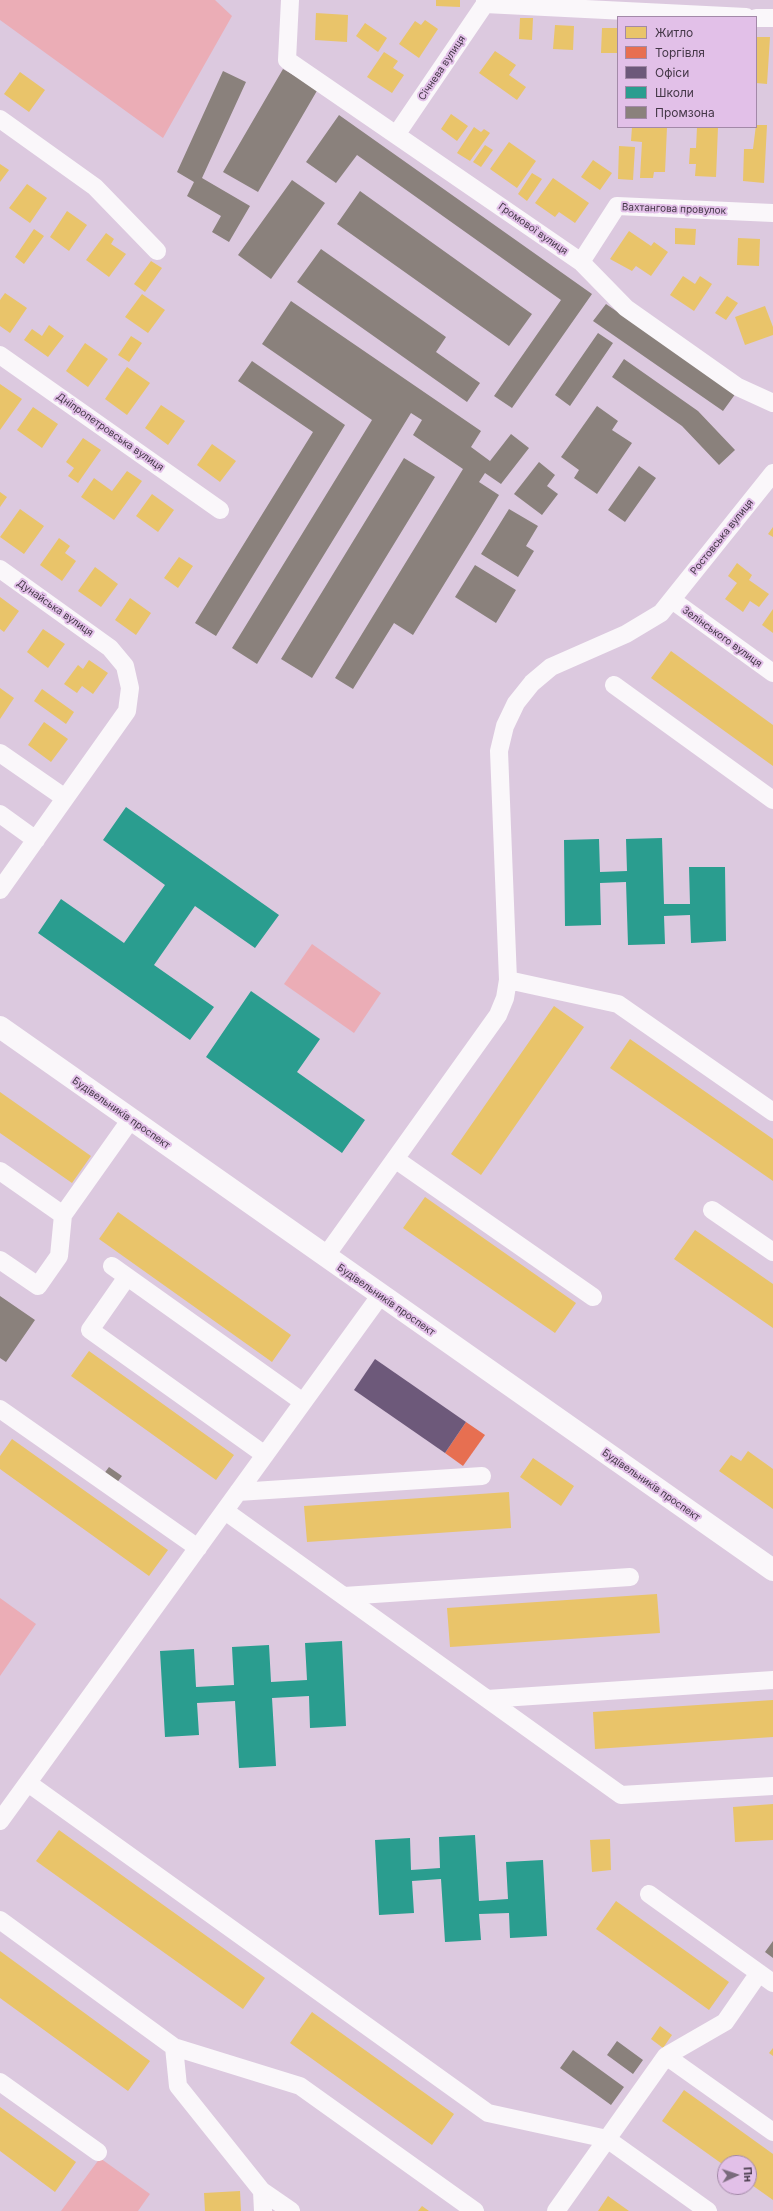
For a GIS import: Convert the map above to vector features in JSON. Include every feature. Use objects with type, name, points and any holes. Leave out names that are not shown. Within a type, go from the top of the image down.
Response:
[{"type":"main road","name":"Будівельників проспект","points":[[0,1027],[380,1296],[773,1570]]},
{"type":"street","name":"Громової вулиця","points":[[290,0],[287,60],[581,262],[626,308],[738,387],[773,403]]},
{"type":"street","points":[[485,2],[729,16]]},
{"type":"street","name":"Січнева вулиця","points":[[396,135],[485,2]]},
{"type":"street","points":[[757,18],[773,18]]},
{"type":"street","points":[[0,119],[95,187],[157,251]]},
{"type":"street","name":"Вахтангова провулок","points":[[581,262],[618,206],[773,213]]},
{"type":"street","name":"Дніпропетровська вулиця","points":[[0,355],[220,510]]},
{"type":"street","name":"Ростовська вулиця","points":[[325,1257],[498,1015],[505,998],[508,980],[499,751],[505,726],[516,703],[532,683],[551,667],[645,624],[662,613],[773,473]]},
{"type":"street","name":"Дунайська вулиця","points":[[0,569],[110,648],[125,666],[130,688],[127,711],[0,890]]},
{"type":"street","name":"Зелінського вулиця","points":[[672,600],[773,673]]},
{"type":"street","points":[[614,685],[773,800]]},
{"type":"street","points":[[0,753],[65,798]]},
{"type":"street","points":[[0,814],[36,840]]},
{"type":"street","points":[[508,980],[618,1004],[773,1112]]},
{"type":"street","points":[[0,1260],[38,1286],[59,1256],[63,1215],[131,1120]]},
{"type":"street","points":[[395,1159],[593,1297]]},
{"type":"street","points":[[2,1176],[63,1215]]},
{"type":"street","points":[[712,1210],[773,1252]]},
{"type":"street","points":[[112,1266],[303,1402]]},
{"type":"street","points":[[127,1277],[90,1330],[265,1455]]},
{"type":"street","points":[[0,1821],[380,1296]]},
{"type":"street","points":[[0,1409],[198,1548]]},
{"type":"street","points":[[238,1492],[482,1476]]},
{"type":"street","points":[[224,1511],[621,1795],[773,1786]]},
{"type":"street","points":[[344,1596],[630,1577]]},
{"type":"street","points":[[487,1699],[773,1680]]},
{"type":"street","points":[[28,1783],[488,2113],[607,2139],[708,2211]]},
{"type":"street","points":[[556,2211],[666,2056],[725,2022],[766,1978],[649,1894]]},
{"type":"street","points":[[0,1920],[174,2047],[300,2086],[475,2211]]},
{"type":"street","points":[[174,2047],[178,2086],[262,2191],[291,2211]]},
{"type":"street","points":[[666,2056],[773,2132]]},
{"type":"street","points":[[0,2082],[98,2152]]},
{"type":"street","points":[[262,2191],[263,2211]]},
{"type":"shaded area","points":[[0,0],[215,0],[232,16],[163,138],[0,20]]},
{"type":"shaded area","points":[[312,944],[381,993],[354,1033],[284,984]]},
{"type":"shaded area","points":[[0,1598],[36,1624],[0,1676]]},
{"type":"shaded area","points":[[100,2158],[150,2194],[138,2211],[61,2211]]},
{"type":"building: Житло","points":[[436,0],[460,0],[460,7],[436,6]]},
{"type":"building: Житло","points":[[316,13],[348,15],[347,42],[315,40]]},
{"type":"building: Житло","points":[[520,18],[533,18],[532,40],[519,39]]},
{"type":"building: Житло","points":[[425,20],[438,29],[419,58],[399,44],[415,21],[421,25]]},
{"type":"building: Житло","points":[[365,23],[387,38],[378,52],[356,36]]},
{"type":"building: Житло","points":[[555,25],[574,26],[573,50],[553,49]]},
{"type":"building: Житло","points":[[602,28],[617,28],[617,53],[601,53]]},
{"type":"building: Житло","points":[[757,37],[770,37],[767,84],[757,83]]},
{"type":"building: Житло","points":[[495,51],[516,65],[509,75],[526,87],[517,100],[479,73]]},
{"type":"building: Житло","points":[[384,52],[398,61],[393,68],[404,75],[392,93],[367,77]]},
{"type":"building: Житло","points":[[20,72],[45,90],[29,112],[4,94]]},
{"type":"building: Житло","points":[[451,114],[468,126],[457,141],[441,129]]},
{"type":"building: Житло","points":[[757,125],[767,125],[764,183],[743,181],[744,149],[753,149]]},
{"type":"building: Житло","points":[[474,127],[481,132],[484,129],[490,133],[470,161],[457,153]]},
{"type":"building: Житло","points":[[632,128],[667,128],[665,172],[654,172],[653,178],[640,178],[642,142],[631,141]]},
{"type":"building: Житло","points":[[697,128],[718,128],[716,177],[695,176],[696,164],[689,164],[690,148],[696,148]]},
{"type":"building: Житло","points":[[509,142],[536,161],[517,188],[490,169]]},
{"type":"building: Житло","points":[[485,145],[493,150],[481,167],[473,162]]},
{"type":"building: Житло","points":[[619,146],[635,147],[633,180],[618,179]]},
{"type":"building: Житло","points":[[593,160],[612,173],[600,190],[581,177]]},
{"type":"building: Житло","points":[[0,164],[9,170],[0,182]]},
{"type":"building: Житло","points":[[532,173],[542,179],[527,201],[518,194]]},
{"type":"building: Житло","points":[[553,178],[589,203],[575,223],[559,212],[555,217],[535,203]]},
{"type":"building: Житло","points":[[27,184],[47,198],[30,223],[9,208]]},
{"type":"building: Житло","points":[[67,211],[87,225],[69,251],[50,237]]},
{"type":"building: Житло","points":[[675,228],[696,229],[695,245],[675,244]]},
{"type":"building: Житло","points":[[34,229],[44,236],[24,264],[15,257]]},
{"type":"building: Житло","points":[[629,231],[651,246],[654,242],[668,252],[651,276],[636,266],[632,271],[610,259]]},
{"type":"building: Житло","points":[[106,233],[114,239],[111,244],[126,254],[109,277],[86,260]]},
{"type":"building: Житло","points":[[738,238],[760,239],[759,266],[737,265]]},
{"type":"building: Житло","points":[[151,261],[162,268],[145,292],[134,284]]},
{"type":"building: Житло","points":[[683,276],[695,284],[700,276],[712,284],[694,311],[670,295]]},
{"type":"building: Житло","points":[[5,293],[27,308],[10,333],[0,326],[0,300]]},
{"type":"building: Житло","points":[[142,294],[165,310],[148,333],[125,317]]},
{"type":"building: Житло","points":[[727,296],[738,303],[726,320],[715,313]]},
{"type":"building: Житло","points":[[765,306],[773,327],[773,335],[745,345],[735,317]]},
{"type":"building: Житло","points":[[49,325],[64,336],[48,357],[24,340],[32,329],[42,336]]},
{"type":"building: Житло","points":[[131,336],[142,343],[129,362],[118,355]]},
{"type":"building: Житло","points":[[85,343],[108,359],[88,387],[66,371]]},
{"type":"building: Житло","points":[[127,367],[150,383],[127,415],[105,399]]},
{"type":"building: Житло","points":[[0,384],[22,399],[0,430]]},
{"type":"building: Житло","points":[[161,405],[185,421],[168,445],[145,428]]},
{"type":"building: Житло","points":[[33,407],[58,424],[42,448],[17,430]]},
{"type":"building: Житло","points":[[83,438],[101,450],[78,483],[68,476],[74,468],[66,462]]},
{"type":"building: Житло","points":[[212,444],[236,461],[220,482],[197,465]]},
{"type":"building: Житло","points":[[127,471],[142,481],[114,520],[81,497],[94,478],[112,491]]},
{"type":"building: Житло","points":[[0,492],[7,497],[0,507]]},
{"type":"building: Житло","points":[[152,494],[174,510],[158,532],[136,516]]},
{"type":"building: Житло","points":[[20,509],[44,526],[24,554],[0,537]]},
{"type":"building: Житло","points":[[773,527],[773,537],[768,534]]},
{"type":"building: Житло","points":[[59,538],[70,546],[65,553],[76,561],[62,581],[40,565]]},
{"type":"building: Житло","points":[[179,557],[193,566],[178,588],[164,578]]},
{"type":"building: Житло","points":[[737,563],[752,575],[749,580],[769,594],[759,607],[750,601],[743,612],[725,599],[737,583],[728,576]]},
{"type":"building: Житло","points":[[95,567],[118,584],[101,607],[78,591]]},
{"type":"building: Житло","points":[[0,597],[19,611],[4,632],[0,629]]},
{"type":"building: Житло","points":[[130,598],[151,613],[136,635],[115,620]]},
{"type":"building: Житло","points":[[773,609],[773,633],[762,625]]},
{"type":"building: Житло","points":[[43,629],[65,644],[48,668],[27,652]]},
{"type":"building: Житло","points":[[671,651],[773,725],[773,766],[651,678]]},
{"type":"building: Житло","points":[[89,660],[108,673],[93,694],[82,686],[77,693],[64,684],[78,665],[83,669]]},
{"type":"building: Житло","points":[[0,688],[14,698],[0,719]]},
{"type":"building: Житло","points":[[42,689],[74,712],[66,724],[34,701]]},
{"type":"building: Житло","points":[[44,722],[68,739],[51,762],[28,745]]},
{"type":"building: Житло","points":[[554,1006],[584,1027],[481,1175],[451,1154]]},
{"type":"building: Житло","points":[[630,1039],[773,1139],[773,1181],[610,1068]]},
{"type":"building: Житло","points":[[0,1092],[91,1156],[72,1183],[0,1133]]},
{"type":"building: Житло","points":[[425,1197],[576,1303],[555,1333],[403,1228]]},
{"type":"building: Житло","points":[[118,1212],[291,1335],[272,1362],[99,1239]]},
{"type":"building: Житло","points":[[695,1230],[773,1284],[773,1328],[674,1259]]},
{"type":"building: Житло","points":[[89,1351],[234,1455],[216,1480],[71,1376]]},
{"type":"building: Житло","points":[[12,1439],[168,1550],[149,1576],[0,1469],[0,1456]]},
{"type":"building: Житло","points":[[748,1451],[773,1469],[773,1509],[719,1471],[731,1455],[741,1461]]},
{"type":"building: Житло","points":[[533,1458],[574,1486],[561,1506],[520,1477]]},
{"type":"building: Житло","points":[[509,1492],[511,1528],[307,1542],[304,1506]]},
{"type":"building: Житло","points":[[657,1594],[660,1633],[450,1647],[447,1608]]},
{"type":"building: Житло","points":[[773,1700],[773,1737],[595,1749],[593,1712]]},
{"type":"building: Житло","points":[[773,1804],[773,1840],[735,1842],[733,1807]]},
{"type":"building: Житло","points":[[59,1830],[265,1978],[243,2009],[36,1861]]},
{"type":"building: Житло","points":[[610,1839],[611,1870],[592,1872],[590,1840]]},
{"type":"building: Житло","points":[[616,1901],[729,1982],[709,2010],[596,1929]]},
{"type":"building: Житло","points":[[0,1951],[150,2061],[128,2091],[0,1998]]},
{"type":"building: Житло","points":[[312,2012],[454,2114],[432,2145],[290,2043]]},
{"type":"building: Житло","points":[[660,2026],[672,2035],[663,2048],[651,2039]]},
{"type":"building: Житло","points":[[773,2048],[773,2056],[769,2053]]},
{"type":"building: Житло","points":[[684,2090],[773,2154],[773,2200],[757,2189],[757,2155],[717,2155],[717,2160],[662,2121]]},
{"type":"building: Житло","points":[[0,2107],[76,2162],[55,2192],[0,2151]]},
{"type":"building: Житло","points":[[240,2191],[241,2211],[205,2211],[204,2193]]},
{"type":"building: Житло","points":[[608,2196],[629,2211],[598,2211]]},
{"type":"building: Житло","points":[[422,2206],[429,2211],[418,2211]]},
{"type":"building: Торгівля","points":[[466,1422],[485,1435],[463,1466],[445,1453]]},
{"type":"building: Офіси","points":[[375,1359],[466,1422],[445,1453],[354,1390]]},
{"type":"building: Школи","points":[[126,807],[279,915],[255,948],[195,906],[154,965],[214,1007],[190,1040],[38,933],[61,899],[124,943],[165,885],[103,840]]},
{"type":"building: Школи","points":[[662,838],[664,904],[690,904],[689,867],[725,867],[726,941],[691,943],[690,915],[664,916],[665,944],[628,945],[626,882],[600,883],[601,925],[565,926],[564,840],[599,839],[600,872],[627,871],[626,839]]},
{"type":"building: Школи","points":[[251,991],[320,1039],[297,1072],[365,1120],[342,1153],[206,1057]]},
{"type":"building: Школи","points":[[342,1641],[346,1726],[310,1728],[309,1696],[272,1698],[276,1766],[239,1768],[235,1701],[197,1703],[199,1735],[165,1737],[160,1651],[194,1649],[196,1687],[234,1685],[232,1647],[269,1645],[271,1682],[307,1680],[305,1643]]},
{"type":"building: Школи","points":[[475,1835],[479,1901],[508,1899],[506,1862],[543,1860],[547,1936],[510,1938],[509,1913],[479,1914],[481,1940],[445,1942],[441,1879],[412,1881],[414,1913],[379,1915],[375,1840],[410,1838],[411,1870],[440,1868],[439,1837]]},
{"type":"building: Промзона","points":[[283,69],[318,89],[258,192],[223,172]]},
{"type":"building: Промзона","points":[[223,71],[246,82],[202,178],[250,206],[229,242],[212,232],[221,216],[187,196],[194,182],[177,172]]},
{"type":"building: Промзона","points":[[339,115],[592,294],[512,408],[494,396],[561,300],[357,155],[336,183],[306,162]]},
{"type":"building: Промзона","points":[[292,180],[325,203],[271,279],[238,255]]},
{"type":"building: Промзона","points":[[360,191],[532,314],[509,346],[337,224]]},
{"type":"building: Промзона","points":[[321,249],[446,337],[436,352],[480,383],[467,402],[297,282]]},
{"type":"building: Промзона","points":[[291,301],[481,431],[471,447],[490,461],[511,434],[529,448],[501,484],[485,473],[479,482],[499,495],[413,635],[394,623],[353,689],[335,678],[463,469],[413,435],[422,420],[411,413],[257,664],[232,648],[372,420],[262,344]]},
{"type":"building: Промзона","points":[[606,304],[736,393],[723,411],[593,321]]},
{"type":"building: Промзона","points":[[598,333],[613,343],[570,406],[555,395]]},
{"type":"building: Промзона","points":[[624,359],[698,411],[735,450],[719,465],[682,426],[612,377]]},
{"type":"building: Промзона","points":[[252,361],[345,425],[216,636],[195,623],[313,432],[238,381]]},
{"type":"building: Промзона","points":[[597,406],[618,421],[612,430],[632,443],[597,494],[574,478],[579,470],[561,457]]},
{"type":"building: Промзона","points":[[404,458],[435,477],[312,678],[281,659]]},
{"type":"building: Промзона","points":[[539,462],[555,475],[547,486],[558,494],[542,515],[514,494]]},
{"type":"building: Промзона","points":[[639,466],[656,478],[625,522],[608,510]]},
{"type":"building: Промзона","points":[[509,509],[538,526],[526,546],[534,551],[518,577],[481,554]]},
{"type":"building: Промзона","points":[[475,565],[516,590],[496,623],[455,597]]},
{"type":"building: Промзона","points":[[0,1296],[35,1320],[6,1362],[0,1358]]},
{"type":"building: Промзона","points":[[109,1467],[122,1476],[116,1484],[103,1475]]},
{"type":"building: Промзона","points":[[773,1941],[773,1958],[765,1952]]},
{"type":"building: Промзона","points":[[617,2041],[643,2060],[633,2074],[607,2055]]},
{"type":"building: Промзона","points":[[573,2050],[624,2087],[611,2105],[560,2068]]}]
